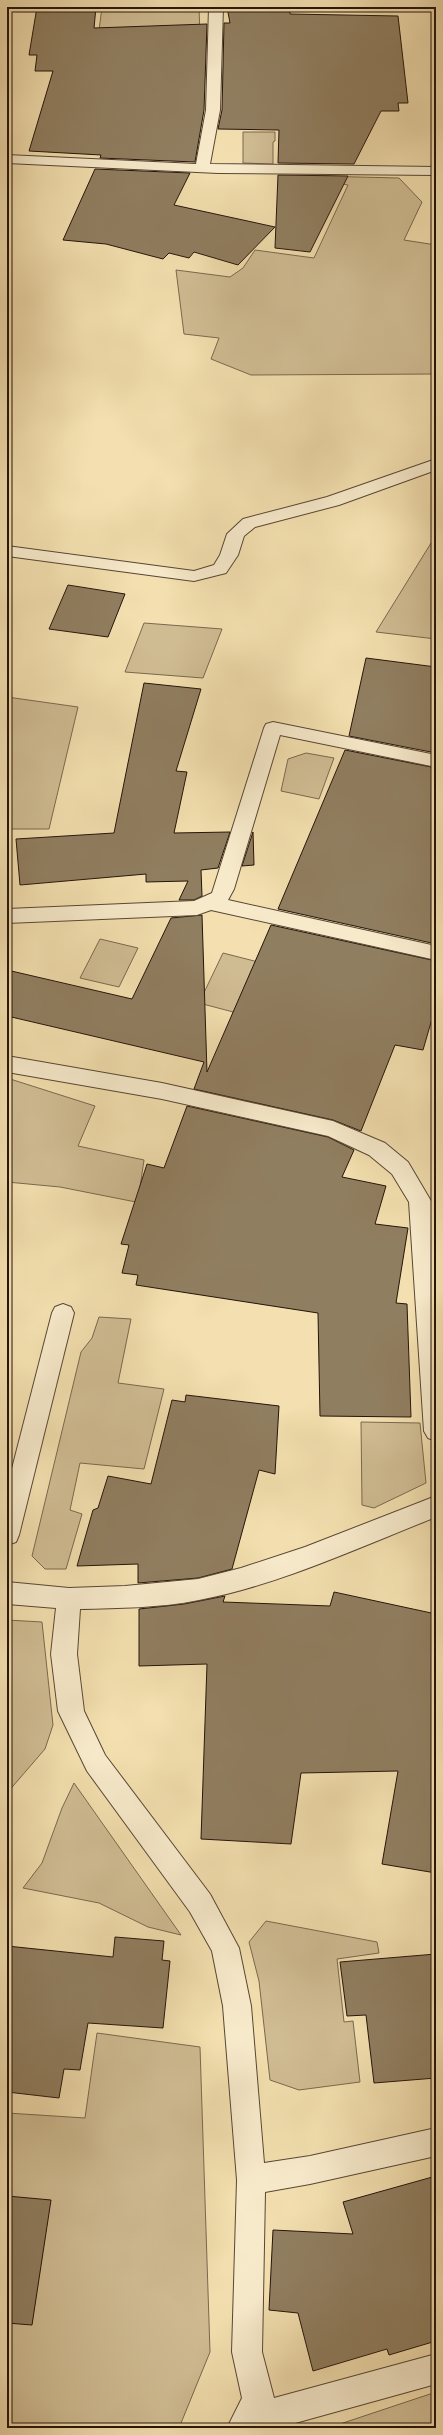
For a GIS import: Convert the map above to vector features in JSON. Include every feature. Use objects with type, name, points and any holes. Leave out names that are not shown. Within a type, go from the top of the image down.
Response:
[{"type":"street","points":[[202,168],[213,110],[216,7]]},
{"type":"street","points":[[7,159],[202,168],[436,171]]},
{"type":"street","points":[[7,552],[194,576],[220,570],[229,555],[236,534],[249,523],[333,501],[436,464]]},
{"type":"street","points":[[7,916],[197,908],[211,902],[224,889],[273,728],[436,761]]},
{"type":"street","points":[[211,902],[436,953]]},
{"type":"street","points":[[7,1064],[162,1091],[333,1129],[377,1149],[400,1168],[420,1201],[436,1430]]},
{"type":"street","points":[[7,1535],[63,1313]]},
{"type":"street","points":[[7,1593],[69,1599],[125,1597],[205,1588],[312,1556],[436,1506]]},
{"type":"street","points":[[69,1599],[64,1654],[71,1711],[96,1763],[200,1903],[225,1948],[237,2006],[251,2180],[247,2352],[260,2418],[436,2369]]},
{"type":"street","points":[[251,2180],[310,2170],[436,2142]]},
{"type":"shaded area","points":[[102,7],[199,7],[202,91],[91,92]]},
{"type":"shaded area","points":[[243,132],[275,132],[275,141],[273,142],[273,164],[243,163]]},
{"type":"shaded area","points":[[317,176],[399,178],[422,202],[404,240],[436,245],[436,374],[251,375],[211,359],[219,338],[184,334],[176,270],[230,277],[243,268],[255,250],[314,258],[348,185],[309,178]]},
{"type":"shaded area","points":[[436,535],[436,639],[376,632]]},
{"type":"shaded area","points":[[144,623],[222,629],[203,678],[125,672]]},
{"type":"shaded area","points":[[7,697],[78,707],[49,829],[7,829]]},
{"type":"shaded area","points":[[306,753],[334,758],[319,799],[281,791],[288,759]]},
{"type":"shaded area","points":[[100,939],[138,948],[119,987],[80,978]]},
{"type":"shaded area","points":[[223,953],[262,963],[237,1013],[199,1003]]},
{"type":"shaded area","points":[[7,1078],[95,1106],[78,1146],[144,1160],[140,1187],[141,1203],[60,1187],[7,1182]]},
{"type":"shaded area","points":[[99,1317],[131,1319],[118,1383],[164,1389],[144,1469],[80,1463],[70,1510],[82,1514],[66,1569],[45,1569],[32,1556],[81,1352],[92,1338]]},
{"type":"shaded area","points":[[361,1422],[420,1423],[426,1483],[374,1508],[362,1505]]},
{"type":"shaded area","points":[[7,1620],[42,1622],[53,1725],[45,1749],[7,1793]]},
{"type":"shaded area","points":[[74,1783],[181,1935],[148,1927],[99,1903],[23,1888],[42,1863],[62,1808]]},
{"type":"shaded area","points":[[266,1921],[377,1942],[379,1953],[337,1959],[344,2022],[353,2021],[360,2082],[299,2090],[270,2080],[259,1981],[249,1942]]},
{"type":"shaded area","points":[[97,2033],[200,2047],[210,2352],[179,2428],[7,2428],[7,2113],[85,2118]]},
{"type":"shaded area","points":[[436,2392],[436,2428],[328,2428]]},
{"type":"building","points":[[37,7],[96,7],[94,28],[207,24],[204,110],[195,162],[100,158],[101,155],[29,151],[53,71],[35,71],[37,55],[29,55]]},
{"type":"building","points":[[227,7],[290,7],[290,14],[398,16],[408,103],[398,103],[399,111],[381,111],[354,164],[278,163],[279,130],[218,129],[222,110],[224,23],[230,23]]},
{"type":"building","points":[[95,169],[190,173],[174,205],[275,227],[238,265],[194,252],[189,258],[169,253],[163,259],[106,244],[63,240]]},
{"type":"building","points":[[278,175],[348,176],[310,252],[275,248]]},
{"type":"building","points":[[68,585],[125,594],[108,637],[49,629]]},
{"type":"building","points":[[366,658],[436,667],[436,753],[349,736]]},
{"type":"building","points":[[144,683],[201,689],[176,771],[187,772],[174,833],[230,832],[218,868],[201,870],[202,896],[194,900],[179,900],[188,881],[146,882],[146,874],[20,885],[16,839],[114,833]]},
{"type":"building","points":[[345,750],[436,768],[436,944],[278,909]]},
{"type":"building","points":[[253,832],[254,865],[242,866]]},
{"type":"building","points":[[202,915],[207,1072],[271,925],[436,961],[436,1005],[423,1050],[395,1045],[361,1131],[333,1120],[194,1089],[204,1062],[7,1016],[7,970],[132,999],[171,918]]},
{"type":"building","points":[[187,1106],[328,1137],[354,1150],[342,1177],[386,1186],[375,1224],[408,1228],[396,1303],[407,1304],[411,1417],[320,1416],[318,1313],[136,1285],[138,1275],[122,1273],[129,1245],[121,1244],[147,1164],[164,1168]]},
{"type":"building","points":[[186,1395],[279,1406],[275,1474],[259,1470],[232,1569],[198,1578],[138,1583],[138,1564],[77,1566],[93,1510],[98,1508],[108,1476],[151,1484],[172,1400],[185,1402]]},
{"type":"building","points":[[334,1592],[436,1614],[436,1873],[382,1864],[398,1771],[301,1773],[291,1844],[201,1839],[207,1664],[139,1666],[139,1609],[184,1604],[225,1596],[223,1602],[330,1606]]},
{"type":"building","points":[[115,1937],[164,1941],[162,1960],[170,1961],[163,2028],[88,2023],[80,2070],[64,2069],[59,2098],[7,2092],[7,1946],[113,1957]]},
{"type":"building","points":[[436,1954],[436,2078],[374,2083],[366,2015],[347,2016],[340,1962]]},
{"type":"building","points":[[436,2176],[436,2341],[389,2355],[387,2349],[313,2371],[298,2313],[269,2310],[273,2230],[353,2234],[343,2202]]},
{"type":"building","points":[[7,2196],[51,2200],[32,2325],[7,2323]]}]
